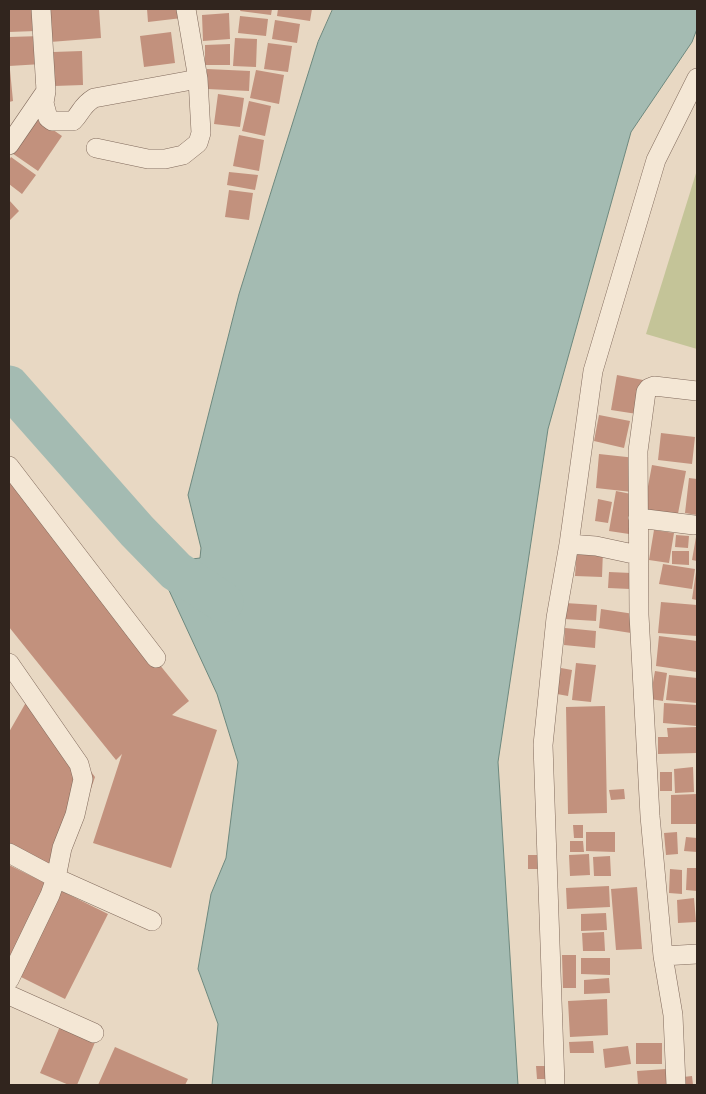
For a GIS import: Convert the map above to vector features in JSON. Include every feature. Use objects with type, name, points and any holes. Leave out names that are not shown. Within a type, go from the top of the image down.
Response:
[{"type":"street","points":[[41,9],[46,91],[44,103],[48,118],[52,120],[60,122],[72,121],[77,117],[85,104],[94,98],[198,79]]},
{"type":"street","points":[[96,148],[148,159],[165,159],[183,155],[198,143],[202,133],[198,79],[186,9]]},
{"type":"street","points":[[555,1085],[543,745],[556,618],[569,544],[593,371],[656,160],[697,78]]},
{"type":"street","points":[[9,145],[46,91]]},
{"type":"street","points":[[676,1085],[673,1015],[663,956],[650,816],[644,721],[639,615],[638,451],[646,392],[649,388],[654,386],[697,392]]},
{"type":"street","points":[[9,466],[156,658]]},
{"type":"street","points":[[638,518],[694,525]]},
{"type":"street","points":[[569,544],[596,546],[638,554]]},
{"type":"street","points":[[9,663],[79,764],[83,779],[75,815],[62,848],[56,878],[50,895],[9,980]]},
{"type":"street","points":[[9,853],[56,878],[152,921]]},
{"type":"street","points":[[663,956],[697,954]]},
{"type":"street","points":[[9,995],[94,1033]]},
{"type":"green space","points":[[697,170],[697,349],[646,334]]},
{"type":"shaded area","points":[[333,9],[697,9],[697,29],[692,42],[631,132],[548,429],[498,762],[518,1085],[212,1085],[218,1024],[198,969],[211,894],[226,858],[238,762],[217,694],[167,586],[184,560],[200,558],[201,548],[188,495],[239,294],[318,42]]},
{"type":"building","points":[[9,9],[35,9],[36,31],[9,32]]},
{"type":"building","points":[[47,9],[99,9],[101,38],[50,42]]},
{"type":"building","points":[[147,9],[180,9],[182,18],[148,22]]},
{"type":"building","points":[[241,9],[272,9],[271,15],[240,11]]},
{"type":"building","points":[[278,9],[312,9],[310,21],[277,16]]},
{"type":"building","points":[[229,13],[230,39],[203,41],[202,15]]},
{"type":"building","points":[[240,16],[268,19],[266,36],[238,33]]},
{"type":"building","points":[[275,20],[300,24],[297,43],[272,39]]},
{"type":"building","points":[[171,32],[175,63],[144,67],[140,36]]},
{"type":"building","points":[[41,36],[42,64],[9,66],[9,37]]},
{"type":"building","points":[[235,38],[257,39],[256,67],[233,66]]},
{"type":"building","points":[[268,43],[292,46],[288,72],[264,69]]},
{"type":"building","points":[[230,44],[230,65],[205,65],[205,45]]},
{"type":"building","points":[[82,51],[83,85],[54,86],[53,52]]},
{"type":"building","points":[[207,69],[250,71],[249,91],[207,89]]},
{"type":"building","points":[[9,70],[13,101],[9,102]]},
{"type":"building","points":[[256,70],[284,75],[279,104],[250,98]]},
{"type":"building","points":[[218,94],[244,98],[240,127],[214,124]]},
{"type":"building","points":[[249,101],[271,106],[265,136],[242,131]]},
{"type":"building","points":[[33,116],[62,136],[38,171],[9,151]]},
{"type":"building","points":[[239,135],[264,140],[259,171],[233,166]]},
{"type":"building","points":[[11,157],[36,175],[22,194],[9,184],[9,160]]},
{"type":"building","points":[[229,172],[258,175],[255,190],[227,185]]},
{"type":"building","points":[[229,190],[253,193],[249,220],[225,217]]},
{"type":"building","points":[[9,200],[19,211],[9,221]]},
{"type":"building","points":[[617,375],[643,380],[637,414],[611,410]]},
{"type":"building","points":[[599,415],[630,421],[624,448],[594,441]]},
{"type":"building","points":[[661,433],[695,437],[692,464],[658,460]]},
{"type":"building","points":[[599,454],[636,458],[632,492],[596,488]]},
{"type":"building","points":[[652,465],[686,471],[677,519],[643,513]]},
{"type":"building","points":[[689,478],[697,479],[697,515],[685,513]]},
{"type":"building","points":[[9,479],[189,701],[172,715],[217,730],[171,868],[93,843],[122,754],[116,760],[9,627]]},
{"type":"building","points":[[616,491],[636,495],[629,534],[609,531]]},
{"type":"building","points":[[598,499],[612,502],[608,523],[595,521]]},
{"type":"building","points":[[654,530],[674,533],[669,563],[649,560]]},
{"type":"building","points":[[676,535],[689,536],[688,548],[675,547]]},
{"type":"building","points":[[697,537],[697,561],[692,560]]},
{"type":"building","points":[[577,548],[603,550],[602,577],[575,576]]},
{"type":"building","points":[[672,551],[689,551],[689,565],[672,564]]},
{"type":"building","points":[[663,564],[695,569],[692,589],[659,584]]},
{"type":"building","points":[[609,572],[631,573],[630,589],[608,588]]},
{"type":"building","points":[[697,572],[697,600],[692,599]]},
{"type":"building","points":[[661,602],[697,605],[697,636],[658,633]]},
{"type":"building","points":[[565,603],[597,605],[596,621],[564,619]]},
{"type":"building","points":[[601,609],[634,614],[631,633],[599,628]]},
{"type":"building","points":[[565,628],[596,631],[595,648],[564,645]]},
{"type":"building","points":[[659,636],[697,641],[697,672],[656,666]]},
{"type":"building","points":[[576,663],[596,665],[591,702],[572,700]]},
{"type":"building","points":[[561,668],[572,670],[568,696],[557,694]]},
{"type":"building","points":[[655,671],[667,673],[663,701],[650,699]]},
{"type":"building","points":[[669,675],[697,678],[697,703],[666,700]]},
{"type":"building","points":[[32,692],[95,777],[63,871],[9,844],[9,732]]},
{"type":"building","points":[[664,703],[697,705],[697,726],[663,723]]},
{"type":"building","points":[[605,706],[607,813],[568,814],[566,707]]},
{"type":"building","points":[[696,727],[697,753],[658,754],[658,737],[668,737],[667,728]]},
{"type":"building","points":[[693,767],[694,792],[675,793],[674,769]]},
{"type":"building","points":[[660,772],[672,772],[672,791],[660,791]]},
{"type":"building","points":[[624,789],[625,799],[611,800],[609,790]]},
{"type":"building","points":[[697,794],[697,824],[671,824],[671,795]]},
{"type":"building","points":[[573,825],[583,825],[583,838],[574,838]]},
{"type":"building","points":[[586,832],[615,832],[615,852],[586,851]]},
{"type":"building","points":[[677,832],[678,854],[666,855],[664,833]]},
{"type":"building","points":[[686,837],[697,838],[697,852],[684,851]]},
{"type":"building","points":[[570,841],[583,841],[584,852],[570,852]]},
{"type":"building","points":[[589,854],[590,875],[570,876],[569,855]]},
{"type":"building","points":[[528,855],[541,855],[541,869],[528,869]]},
{"type":"building","points":[[610,856],[611,876],[594,876],[593,857]]},
{"type":"building","points":[[9,865],[108,914],[65,999],[9,971]]},
{"type":"building","points":[[687,868],[697,868],[697,891],[686,890]]},
{"type":"building","points":[[670,869],[682,870],[682,894],[669,893]]},
{"type":"building","points":[[609,886],[610,907],[567,909],[566,888]]},
{"type":"building","points":[[637,887],[642,949],[616,950],[611,889]]},
{"type":"building","points":[[694,898],[696,922],[678,923],[677,900]]},
{"type":"building","points":[[606,913],[607,930],[581,931],[581,914]]},
{"type":"building","points":[[604,932],[605,951],[583,951],[582,933]]},
{"type":"building","points":[[562,955],[576,955],[576,988],[563,988]]},
{"type":"building","points":[[581,958],[610,958],[610,975],[581,974]]},
{"type":"building","points":[[609,978],[610,993],[584,994],[584,980]]},
{"type":"building","points":[[607,999],[608,1035],[570,1037],[568,1001]]},
{"type":"building","points":[[61,1024],[96,1040],[77,1085],[69,1085],[40,1073]]},
{"type":"building","points":[[593,1041],[594,1053],[570,1053],[569,1042]]},
{"type":"building","points":[[636,1043],[662,1043],[662,1064],[636,1064]]},
{"type":"building","points":[[628,1046],[631,1064],[605,1068],[603,1049]]},
{"type":"building","points":[[115,1047],[188,1079],[185,1085],[98,1085]]},
{"type":"building","points":[[536,1066],[550,1066],[550,1079],[537,1079]]},
{"type":"building","points":[[666,1069],[667,1085],[638,1085],[637,1071]]},
{"type":"building","points":[[692,1076],[693,1085],[684,1085],[683,1077]]},
{"type":"waterway","points":[[9,386],[137,531],[176,571],[223,602]]}]
